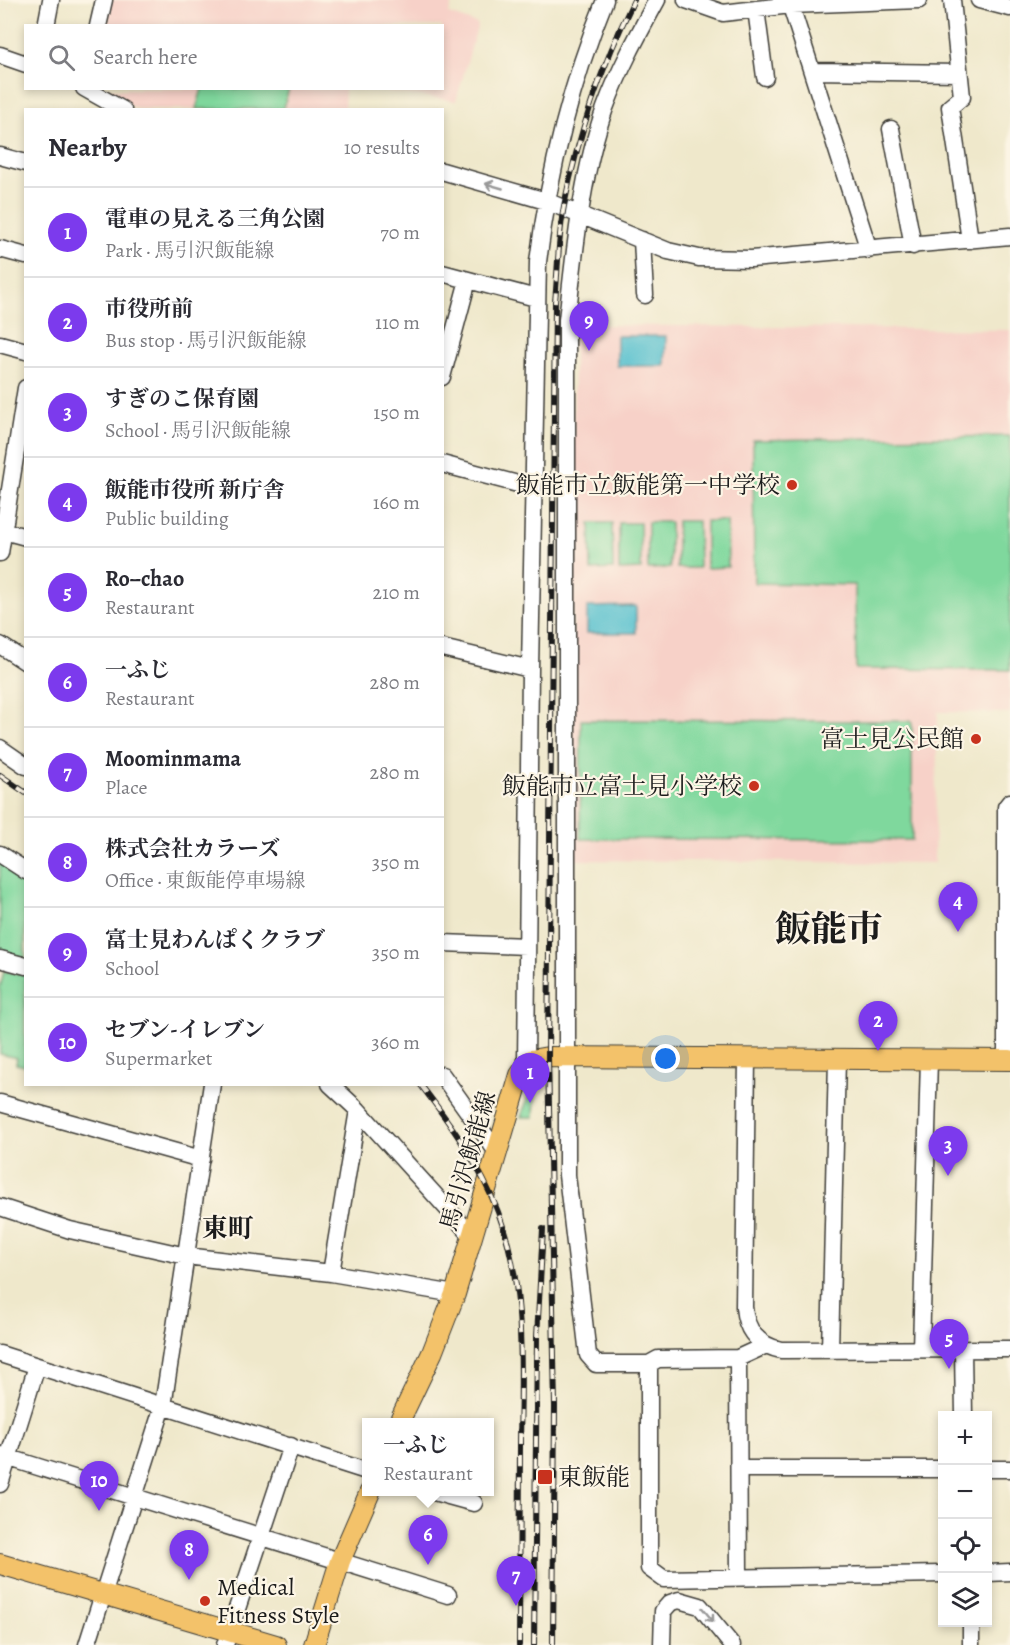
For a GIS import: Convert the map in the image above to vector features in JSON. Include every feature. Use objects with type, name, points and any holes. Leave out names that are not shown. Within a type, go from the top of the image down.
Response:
[{"type":"main road","points":[[526,1064],[537,1058],[566,1057],[1008,1060]]},
{"type":"main road","name":"馬引沢飯能線","points":[[401,1418],[432,1353],[455,1294],[520,1075],[526,1064]]},
{"type":"main road","points":[[314,1645],[340,1561],[368,1496]]},
{"type":"main road","points":[[0,1564],[104,1593],[228,1638],[276,1645]]},
{"type":"street","points":[[46,24],[51,0]]},
{"type":"street","points":[[98,24],[104,0]]},
{"type":"street","points":[[526,1064],[536,298],[546,201],[590,35],[605,0]]},
{"type":"street","points":[[657,0],[605,107],[593,146],[580,213],[567,320],[567,1175],[588,1355],[596,1364],[649,1364],[658,1359],[738,1358],[764,1346]]},
{"type":"street","points":[[686,0],[723,13],[790,2],[919,0]]},
{"type":"street","points":[[952,0],[962,97],[950,107],[970,240]]},
{"type":"street","points":[[979,0],[1010,8]]},
{"type":"street","points":[[790,2],[869,250]]},
{"type":"street","points":[[756,9],[765,77]]},
{"type":"street","points":[[0,55],[24,63]]},
{"type":"street","points":[[813,71],[959,73]]},
{"type":"street","points":[[88,90],[120,108]]},
{"type":"street","points":[[891,129],[913,246]]},
{"type":"street","points":[[0,156],[24,162]]},
{"type":"street","points":[[444,172],[546,201],[682,256],[699,258],[751,259],[1010,236]]},
{"type":"street","points":[[642,240],[645,295]]},
{"type":"street","points":[[0,249],[24,255]]},
{"type":"street","points":[[444,274],[536,298]]},
{"type":"street","points":[[444,368],[468,280]]},
{"type":"street","points":[[0,344],[24,350]]},
{"type":"street","points":[[0,553],[24,400]]},
{"type":"street","points":[[444,465],[533,488]]},
{"type":"street","points":[[2,531],[24,536]]},
{"type":"street","points":[[0,645],[24,661]]},
{"type":"street","points":[[444,648],[530,669]]},
{"type":"street","points":[[0,748],[24,765]]},
{"type":"street","points":[[1008,1060],[1006,807],[1010,802]]},
{"type":"street","points":[[0,854],[24,870]]},
{"type":"street","points":[[444,944],[527,946]]},
{"type":"street","points":[[0,959],[24,965]]},
{"type":"street","points":[[747,1058],[744,1308],[745,1321],[751,1333],[764,1346],[781,1350],[1010,1349]]},
{"type":"street","points":[[830,1350],[837,1059]]},
{"type":"street","points":[[921,1349],[929,1059]]},
{"type":"street","points":[[444,1078],[497,1152]]},
{"type":"street","points":[[87,1645],[163,1406],[212,1086]]},
{"type":"street","points":[[332,1086],[358,1110],[472,1236]]},
{"type":"street","points":[[0,1103],[201,1159]]},
{"type":"street","points":[[331,1273],[358,1110]]},
{"type":"street","points":[[0,1207],[70,1230],[186,1256],[331,1273],[455,1294]]},
{"type":"street","points":[[963,1349],[964,1411]]},
{"type":"street","points":[[0,1354],[362,1470]]},
{"type":"street","points":[[738,1358],[739,1578]]},
{"type":"street","points":[[649,1364],[649,1568],[664,1579],[938,1574]]},
{"type":"street","points":[[0,1484],[4,1456],[38,1366]]},
{"type":"street","points":[[228,1638],[291,1446]]},
{"type":"street","points":[[4,1456],[448,1595]]},
{"type":"street","points":[[740,1468],[938,1468]]},
{"type":"street","points":[[992,1468],[1010,1468]]},
{"type":"street","points":[[451,1496],[474,1503]]},
{"type":"street","points":[[992,1573],[1010,1572]]},
{"type":"street","points":[[662,1645],[662,1618],[670,1603],[664,1579]]},
{"type":"street","points":[[670,1603],[690,1601],[700,1606],[732,1645]]},
{"type":"street","points":[[971,1627],[971,1645]]},
{"type":"shaded area","points":[[108,0],[453,0],[449,14],[478,24],[456,101],[380,90],[444,90],[444,24],[102,24]]},
{"type":"shaded area","points":[[100,90],[345,90],[344,108],[135,108]]},
{"type":"shaded area","points":[[574,326],[1010,330],[1010,713],[938,712],[934,863],[572,860]]},
{"type":"green space","points":[[201,90],[289,90],[283,108],[196,108]]},
{"type":"green space","points":[[1010,436],[1010,670],[856,669],[855,585],[754,583],[753,440]]},
{"type":"green space","points":[[677,521],[698,521],[699,568],[677,568]]},
{"type":"green space","points":[[706,521],[727,521],[728,567],[706,568]]},
{"type":"green space","points":[[648,522],[670,522],[670,568],[648,569]]},
{"type":"green space","points":[[590,523],[612,523],[613,569],[591,570]]},
{"type":"green space","points":[[619,523],[640,523],[641,569],[619,570]]},
{"type":"green space","points":[[581,720],[912,721],[912,840],[580,839]]},
{"type":"green space","points":[[0,854],[24,870],[24,966],[0,959]]},
{"type":"green space","points":[[4,971],[24,975],[24,1066],[16,1064],[17,1058],[0,1054],[0,988]]},
{"type":"green space","points":[[536,1075],[534,1117],[521,1117]]},
{"type":"water","points":[[617,336],[666,336],[665,366],[617,366]]},
{"type":"water","points":[[636,606],[636,633],[587,633],[587,607]]},
{"type":"railway","points":[[553,1645],[555,1406],[548,1057],[555,302],[562,218],[576,153],[601,75],[634,0]]},
{"type":"railway","points":[[0,775],[24,792]]},
{"type":"railway","points":[[421,1086],[453,1129],[491,1195],[507,1240],[513,1269],[518,1298],[521,1357],[519,1645]]},
{"type":"railway","points":[[534,1645],[537,1337],[543,1229]]},
{"type":"place","name":"富士見わんぱくクラブ","points":[[589,351]]},
{"type":"place","name":"飯能市立飯能第一中学校","points":[[792,485]]},
{"type":"place","name":"富士見公民館","points":[[976,739]]},
{"type":"place","name":"飯能市立富士見小学校","points":[[754,786]]},
{"type":"place","name":"飯能市役所 新庁舎","points":[[958,932]]},
{"type":"place","name":"市役所前","points":[[878,1051]]},
{"type":"place","name":"電車の見える三角公園","points":[[530,1103]]},
{"type":"place","name":"すぎのこ保育園","points":[[948,1176]]},
{"type":"place","name":"Ro−chao","points":[[949,1369]]},
{"type":"place","name":"東飯能","points":[[545,1477]]},
{"type":"place","name":"セブン-イレブン","points":[[99,1511]]},
{"type":"place","name":"一ふじ","points":[[428,1565]]},
{"type":"place","name":"株式会社カラーズ","points":[[189,1580]]},
{"type":"place","name":"Medical Fitness Style","points":[[205,1601]]},
{"type":"place","name":"Moominmama","points":[[516,1606]]},
{"type":"district","name":"飯能市","points":[[829,928]]},
{"type":"district","name":"東町","points":[[228,1228]]}]
